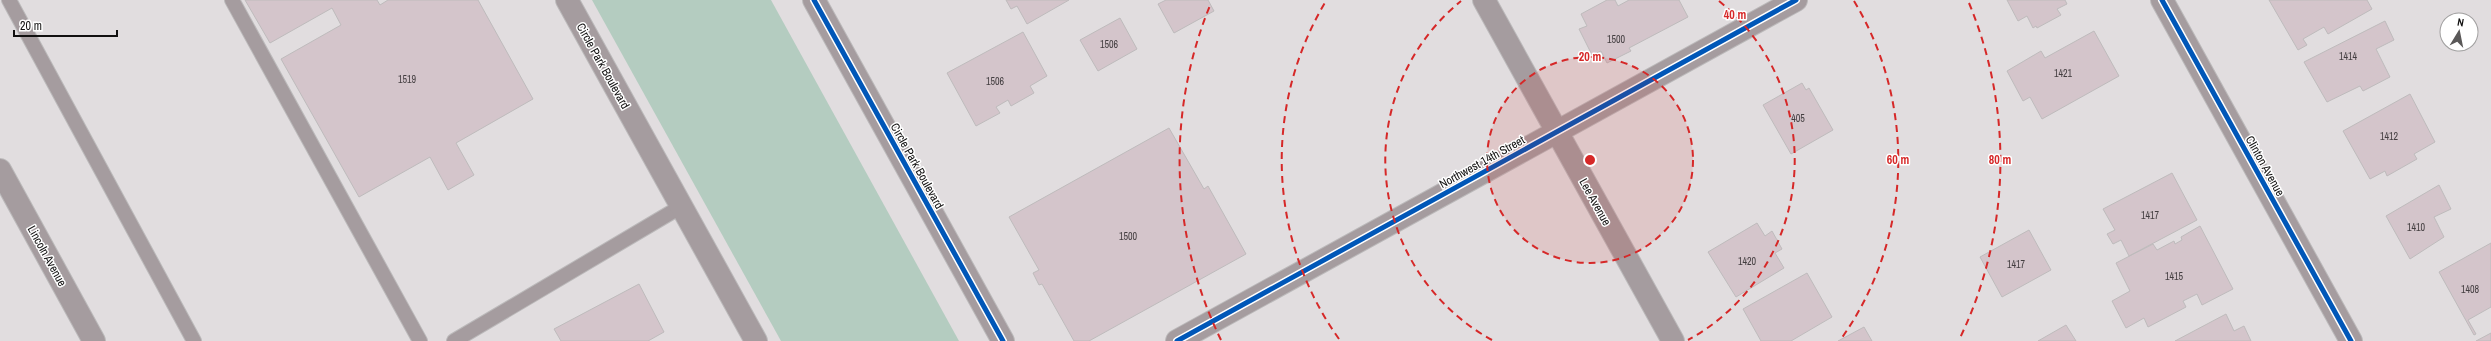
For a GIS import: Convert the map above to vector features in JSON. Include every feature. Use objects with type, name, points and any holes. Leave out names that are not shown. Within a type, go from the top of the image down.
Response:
[{"type":"street","name":"Circle Park Boulevard","points":[[567,0],[756,341]]},
{"type":"street","name":"Circle Park Boulevard","points":[[814,0],[1003,341]]},
{"type":"street","name":"Lee Avenue","points":[[1484,0],[1673,341]]},
{"type":"street","name":"Northwest 14th Street","points":[[1177,341],[1796,0]]},
{"type":"street","name":"Clinton Avenue","points":[[2162,0],[2351,341]]},
{"type":"street","name":"Lincoln Avenue","points":[[0,170],[94,341]]},
{"type":"lane","points":[[9,0],[194,341]]},
{"type":"lane","points":[[232,0],[420,341]]},
{"type":"lane","points":[[454,341],[682,206]]},
{"type":"green space","points":[[592,0],[771,0],[959,341],[781,341]]},
{"type":"building","points":[[245,0],[377,0],[380,5],[388,0],[478,0],[533,99],[456,143],[474,175],[448,190],[430,157],[359,197],[281,59],[341,25],[332,8],[270,43]]},
{"type":"building","points":[[1006,0],[1069,0],[1027,24],[1017,6],[1011,9]]},
{"type":"building","points":[[1166,0],[1208,0],[1214,11],[1174,33],[1158,4]]},
{"type":"building","points":[[1607,0],[1615,0],[1618,6],[1629,0],[1679,0],[1688,17],[1629,48],[1631,51],[1607,63],[1601,51],[1592,55],[1579,29],[1587,26],[1581,14]]},
{"type":"building","points":[[2007,0],[2065,0],[2067,4],[2057,9],[2061,15],[2037,28],[2036,26],[2033,28],[2027,16],[2018,21]]},
{"type":"building","points":[[2269,0],[2367,0],[2372,9],[2328,34],[2324,27],[2303,39],[2307,45],[2298,50]]},
{"type":"building","points":[[1120,18],[1137,49],[1098,71],[1080,40]]},
{"type":"building","points":[[2385,21],[2394,40],[2376,49],[2390,77],[2363,91],[2360,86],[2327,102],[2304,62]]},
{"type":"building","points":[[2094,31],[2119,76],[2042,119],[2030,97],[2023,101],[2007,71],[2041,51],[2045,58]]},
{"type":"building","points":[[1023,32],[1047,76],[1030,86],[1034,93],[1011,106],[1008,100],[996,107],[1000,113],[976,126],[947,73]]},
{"type":"building","points":[[1802,83],[1806,90],[1809,88],[1833,130],[1791,154],[1763,105]]},
{"type":"building","points":[[2410,94],[2435,142],[2414,154],[2417,159],[2387,176],[2385,171],[2370,179],[2343,131]]},
{"type":"building","points":[[1169,128],[1204,189],[1208,186],[1246,254],[1089,341],[1074,341],[1042,284],[1039,285],[1033,273],[1039,270],[1009,217]]},
{"type":"building","points":[[2172,173],[2197,220],[2129,256],[2121,240],[2113,244],[2107,234],[2115,230],[2103,209]]},
{"type":"building","points":[[2439,185],[2451,209],[2434,217],[2444,237],[2410,259],[2386,216]]},
{"type":"building","points":[[1757,223],[1765,236],[1772,231],[1782,249],[1775,253],[1784,268],[1736,297],[1708,252]]},
{"type":"building","points":[[2200,226],[2233,289],[2202,305],[2197,294],[2183,301],[2186,307],[2148,327],[2144,318],[2126,328],[2112,301],[2130,291],[2116,263],[2153,244],[2157,250],[2174,241],[2175,244],[2182,240],[2181,237]]},
{"type":"building","points":[[2029,230],[2051,270],[2002,297],[1980,257]]},
{"type":"building","points":[[2491,243],[2491,307],[2468,320],[2476,334],[2474,335],[2439,272]]},
{"type":"building","points":[[1807,273],[1832,317],[1791,341],[1761,341],[1743,309]]},
{"type":"building","points":[[639,284],[664,332],[648,341],[561,341],[554,329]]},
{"type":"building","points":[[2226,314],[2234,331],[2244,326],[2251,341],[2175,341]]},
{"type":"building","points":[[2066,325],[2076,341],[2038,341]]},
{"type":"building","points":[[1864,327],[1872,341],[1838,341]]},
{"type":"building","points":[[2491,333],[2491,341],[2476,341]]},
{"type":"cycle path","points":[[814,0],[1003,341]]},
{"type":"cycle path","points":[[1177,341],[1796,0]]},
{"type":"cycle path","points":[[2162,0],[2351,341]]}]
